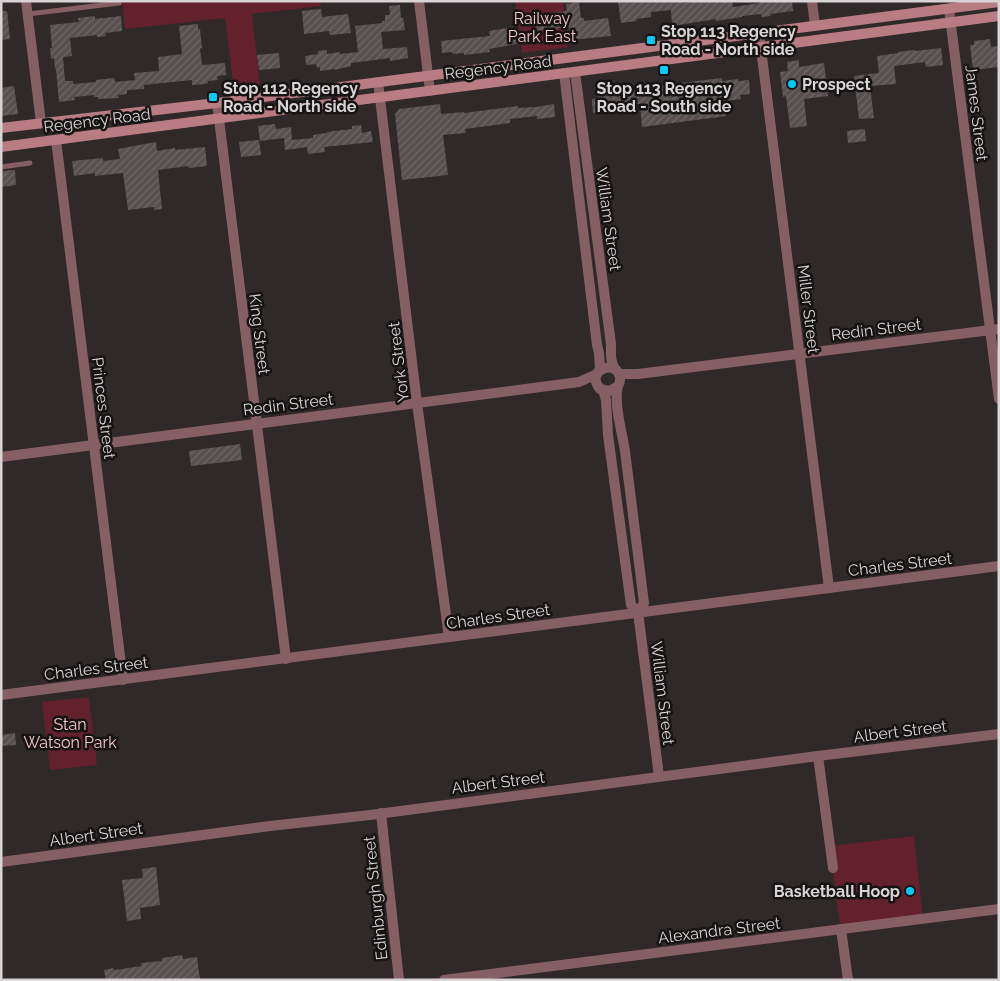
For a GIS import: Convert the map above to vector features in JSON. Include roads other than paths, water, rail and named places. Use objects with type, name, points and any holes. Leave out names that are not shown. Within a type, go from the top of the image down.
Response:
[{"type":"main road","name":"Regency Road","points":[[1,128],[759,34],[999,2]]},
{"type":"main road","name":"Regency Road","points":[[1,147],[999,16]]},
{"type":"street","points":[[26,1],[41,123]]},
{"type":"street","points":[[419,1],[430,91]]},
{"type":"street","points":[[812,1],[815,26]]},
{"type":"street","name":"James Street","points":[[949,10],[994,329],[999,400]]},
{"type":"street","name":"Miller Street","points":[[759,34],[829,588]]},
{"type":"street","name":"William Street","points":[[575,72],[611,344],[612,365],[618,378],[616,399],[644,603],[638,612]]},
{"type":"street","name":"William Street","points":[[564,73],[599,353],[598,372]]},
{"type":"street","name":"York Street","points":[[378,82],[449,637]]},
{"type":"street","name":"King Street","points":[[216,102],[286,659]]},
{"type":"street","name":"Princes Street","points":[[56,140],[123,680]]},
{"type":"street","name":"Redin Street","points":[[618,378],[994,329]]},
{"type":"street","points":[[608,367],[618,378],[609,391],[600,388],[596,378],[598,372],[608,367]]},
{"type":"street","name":"Redin Street","points":[[1,457],[579,382],[598,372]]},
{"type":"street","name":"Redin Street","points":[[579,382],[600,388]]},
{"type":"street","name":"William Street","points":[[600,388],[606,400],[608,435],[626,572],[631,605],[638,612],[659,776]]},
{"type":"street","name":"Charles Street","points":[[1,696],[999,566]]},
{"type":"street","name":"Albert Street","points":[[1,862],[659,776],[999,734]]},
{"type":"street","points":[[818,756],[833,868]]},
{"type":"street","name":"Edinburgh Street","points":[[381,813],[399,980]]},
{"type":"street","name":"Alexandra Street","points":[[444,980],[999,909]]},
{"type":"street","points":[[841,930],[848,980]]},
{"type":"lane","points":[[27,14],[119,3]]},
{"type":"lane","points":[[567,95],[578,94]]},
{"type":"lane","points":[[571,135],[583,133]]},
{"type":"lane","points":[[1,167],[30,163]]},
{"type":"lane","points":[[597,345],[611,344]]},
{"type":"lane","points":[[608,435],[622,433]]},
{"type":"lane","points":[[626,572],[640,570]]},
{"type":"place","name":"Stop 113 Regency Road - North side","points":[[651,40]]},
{"type":"place","name":"Stop 113 Regency Road - South side","points":[[664,70]]},
{"type":"place","name":"Prospect","points":[[792,84]]},
{"type":"place","name":"Stop 112 Regency Road - North side","points":[[213,97]]},
{"type":"place","name":"Basketball Hoop","points":[[910,891]]},
{"type":"park label","name":"Railway Park East","points":[[542,27]]},
{"type":"park label","name":"Stan Watson Park","points":[[70,733]]}]
